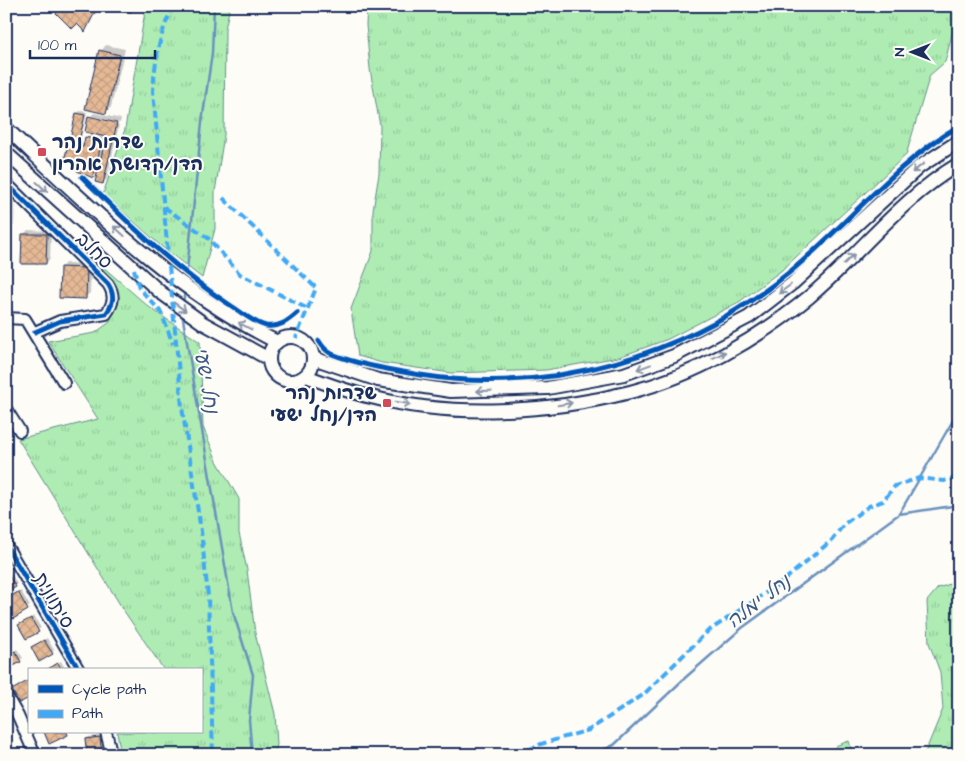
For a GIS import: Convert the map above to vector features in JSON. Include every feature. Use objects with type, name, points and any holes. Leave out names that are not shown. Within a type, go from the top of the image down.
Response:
[{"type":"main road","points":[[6,128],[155,263],[214,307],[277,342]]},
{"type":"main road","points":[[313,358],[378,380],[450,391],[548,388],[624,374],[674,356],[749,316],[793,283],[919,167],[959,141]]},
{"type":"main road","points":[[6,153],[151,285],[210,328],[269,359]]},
{"type":"main road","points":[[306,376],[372,398],[450,409],[551,406],[630,392],[684,372],[762,331],[808,297],[907,204],[934,181],[959,164]]},
{"type":"main road","points":[[290,337],[302,340],[310,347],[313,358],[312,368],[306,376],[293,381],[279,378],[270,366],[269,359],[277,342],[290,337]]},
{"type":"street","name":"סחלב","points":[[6,183],[101,277],[112,291],[112,305],[106,314],[60,321],[35,332]]},
{"type":"street","points":[[6,318],[24,319],[35,332],[64,383]]},
{"type":"street","points":[[6,409],[20,431]]},
{"type":"street","name":"סיתוונית","points":[[6,544],[78,668]]},
{"type":"street","points":[[6,695],[36,755]]},
{"type":"street","points":[[107,734],[112,755]]},
{"type":"green space","points":[[146,6],[230,6],[225,29],[224,135],[215,192],[215,229],[202,278],[161,246],[103,194],[125,129]]},
{"type":"green space","points":[[367,6],[959,7],[945,62],[930,75],[906,155],[782,270],[739,302],[668,339],[619,357],[546,370],[451,373],[382,363],[358,356],[351,309],[373,251],[373,210],[379,174],[380,126],[370,69],[366,25]]},
{"type":"green space","points":[[102,266],[149,307],[200,342],[203,427],[217,461],[239,499],[239,533],[247,570],[255,633],[275,714],[277,744],[275,755],[121,755],[117,734],[202,734],[202,668],[163,668],[124,611],[18,439],[98,419],[48,341],[95,333],[110,322]]},
{"type":"green space","points":[[959,581],[959,755],[924,755],[943,709],[940,672],[929,643],[927,601],[938,588]]},
{"type":"green space","points":[[849,741],[853,755],[825,755],[838,745]]},
{"type":"building","points":[[59,6],[68,6],[71,9],[74,6],[98,6],[85,32],[77,24],[72,29],[53,10]]},
{"type":"building","points":[[116,6],[132,6],[131,12],[115,9]]},
{"type":"building","points":[[99,50],[120,55],[106,114],[85,109]]},
{"type":"building","points":[[76,113],[85,115],[79,141],[70,139]]},
{"type":"building","points":[[88,116],[117,123],[103,184],[95,182],[106,137],[85,132]]},
{"type":"building","points":[[85,137],[102,141],[93,178],[77,171],[79,164],[64,161],[68,144],[83,147]]},
{"type":"building","points":[[6,200],[11,201],[10,230],[6,230]]},
{"type":"building","points":[[22,234],[47,234],[46,264],[21,264]]},
{"type":"building","points":[[60,267],[87,268],[86,299],[59,298]]},
{"type":"building","points":[[6,571],[16,587],[6,593]]},
{"type":"building","points":[[18,592],[28,610],[13,619],[6,608],[6,599]]},
{"type":"building","points":[[31,618],[39,632],[26,639],[18,625]]},
{"type":"building","points":[[44,640],[53,654],[39,662],[31,647]]},
{"type":"building","points":[[15,651],[21,662],[8,669],[6,656]]},
{"type":"building","points":[[58,663],[61,668],[49,668]]},
{"type":"building","points":[[28,681],[28,698],[19,703],[12,690]]},
{"type":"building","points":[[45,734],[68,734],[68,735],[49,744]]},
{"type":"building","points":[[100,737],[102,755],[87,755],[85,739]]},
{"type":"building","points":[[72,750],[72,755],[54,755],[54,751]]},
{"type":"waterway","name":"נחל ישעי","points":[[186,280],[202,122],[212,53],[214,6]]},
{"type":"waterway","name":"נחל ישעי","points":[[183,303],[185,291]]},
{"type":"waterway","name":"נחל ישעי","points":[[182,313],[233,612],[253,675],[249,720],[252,755]]},
{"type":"waterway","points":[[899,514],[959,410]]},
{"type":"waterway","name":"נחל ימלה","points":[[593,755],[614,745],[686,677],[742,628],[899,514],[959,505]]},
{"type":"marked path","points":[[174,6],[165,26],[159,47],[153,91],[182,407],[201,531],[208,596],[213,755]]},
{"type":"marked path","points":[[223,198],[316,288],[296,338]]},
{"type":"marked path","points":[[164,207],[208,238],[240,274],[308,309]]},
{"type":"marked path","points":[[134,269],[139,288],[161,312],[173,344]]},
{"type":"marked path","points":[[517,755],[541,744],[589,730],[643,695],[707,632],[782,582],[832,540],[844,524],[869,506],[883,501],[895,486],[919,478],[944,481],[959,476]]},
{"type":"cycle path","points":[[319,341],[332,354],[364,364],[420,375],[469,380],[519,379],[568,373],[616,362],[663,346],[708,326],[751,300],[812,253],[872,195],[914,158],[959,126]]},
{"type":"cycle path","points":[[82,177],[173,262],[212,293],[249,318],[262,325],[275,326],[287,321],[297,313]]},
{"type":"cycle path","points":[[6,183],[108,284],[113,295],[111,306],[106,314],[60,321],[35,332]]},
{"type":"cycle path","points":[[6,545],[78,668]]},
{"type":"place","name":"שדרות נהר הדן/קדושת אהרון","points":[[42,152]]},
{"type":"place","name":"שדרות נהר הדן/נחל ישעי","points":[[387,403]]}]
